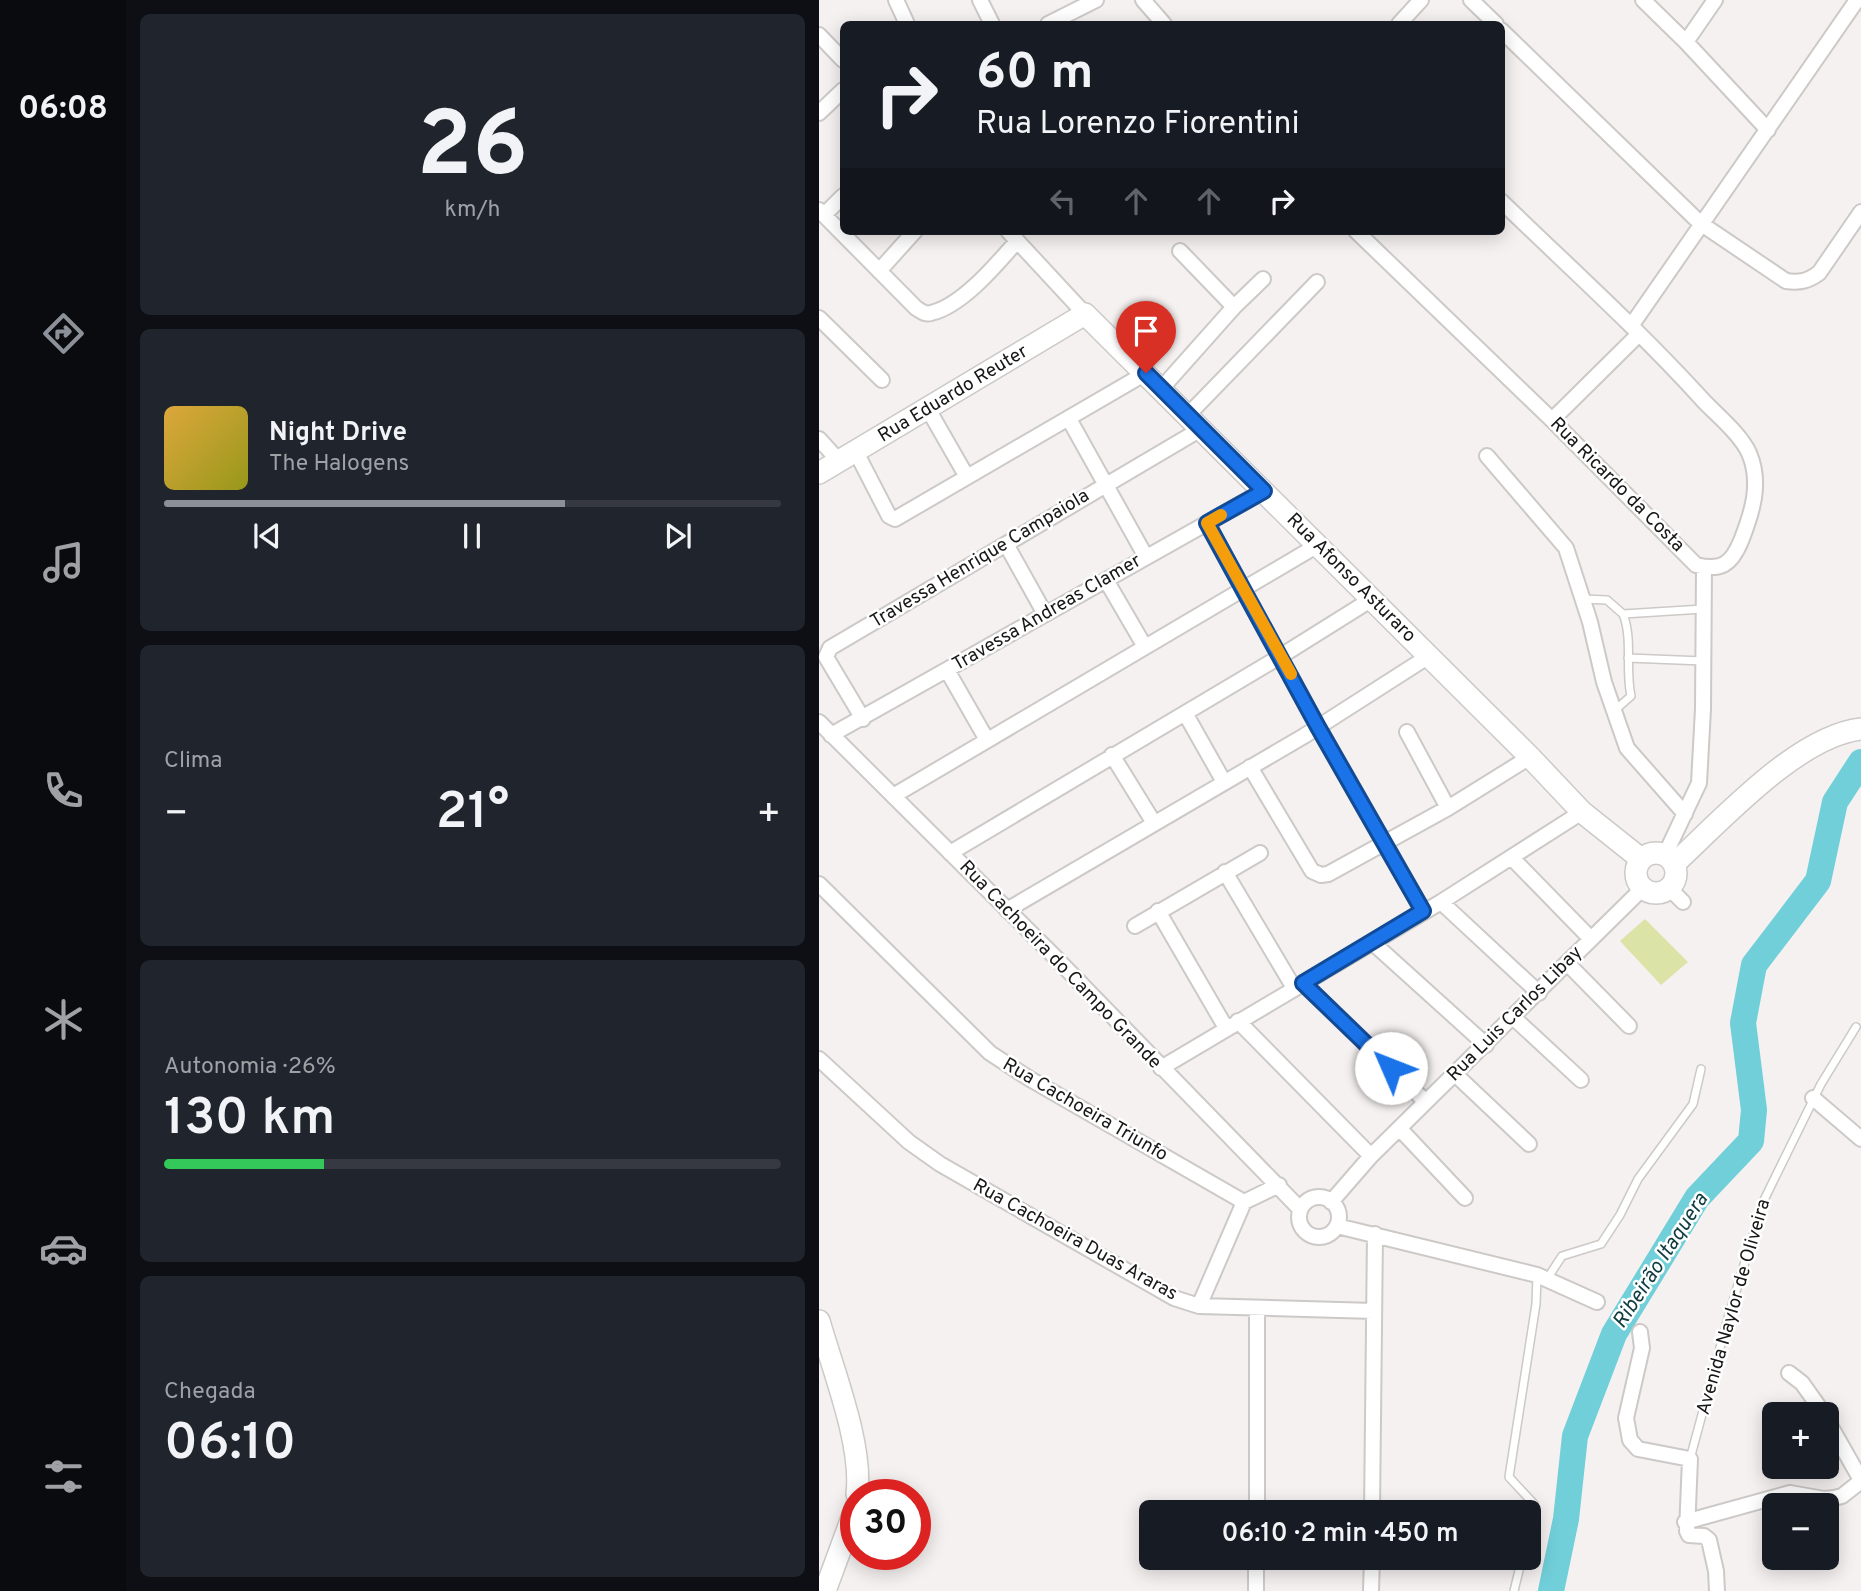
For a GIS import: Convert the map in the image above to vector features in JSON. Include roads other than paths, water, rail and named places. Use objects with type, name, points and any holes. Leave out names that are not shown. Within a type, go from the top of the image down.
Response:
[{"type":"street","points":[[896,0],[906,21]]},
{"type":"street","points":[[980,0],[990,21]]},
{"type":"street","points":[[1052,21],[1070,6],[1096,0]]},
{"type":"street","points":[[1143,0],[1161,21]]},
{"type":"street","points":[[1402,21],[1421,0]]},
{"type":"street","points":[[1471,0],[1493,21]]},
{"type":"street","points":[[1643,0],[1768,130]]},
{"type":"street","points":[[1686,42],[1715,0]]},
{"type":"street","points":[[1552,420],[1635,330],[1700,223],[1857,0]]},
{"type":"street","points":[[1505,34],[1700,223],[1786,281],[1797,283],[1809,280],[1819,273],[1861,212]]},
{"type":"street","points":[[819,36],[840,57]]},
{"type":"street","points":[[819,113],[840,93]]},
{"type":"street","points":[[840,198],[822,213],[840,231]]},
{"type":"street","points":[[1505,205],[1680,375],[1749,453],[1756,489],[1751,515],[1735,554],[1722,566],[1704,567],[1699,783],[1669,859],[1676,877],[1676,895],[1656,894],[1642,889],[1636,877],[1637,865],[1641,859],[1652,853],[1669,859]]},
{"type":"street","points":[[844,235],[916,308],[930,314],[964,295],[1013,236]]},
{"type":"street","points":[[879,271],[911,235]]},
{"type":"street","name":"Rua Ricardo da Costa","points":[[1360,235],[1552,420],[1696,565],[1704,567]]},
{"type":"street","name":"Rua Afonso Asturaro","points":[[1013,236],[1085,314],[1373,599],[1583,812],[1641,859]]},
{"type":"street","points":[[1180,251],[1234,307]]},
{"type":"street","points":[[1161,389],[1234,307],[1263,279]]},
{"type":"street","name":"Travessa Henrique Campaiola","points":[[863,719],[826,657],[826,652],[1106,484],[1194,422],[1317,282]]},
{"type":"street","name":"Rua Eduardo Reuter","points":[[819,473],[1085,314]]},
{"type":"street","points":[[819,318],[882,380]]},
{"type":"street","points":[[819,439],[848,457],[891,518],[901,517],[1146,373]]},
{"type":"street","points":[[927,410],[967,477]]},
{"type":"street","points":[[1069,419],[1146,556]]},
{"type":"street","points":[[1487,456],[1566,548],[1583,599],[1604,682],[1627,748],[1685,814]]},
{"type":"street","name":"Travessa Andreas Clamer","points":[[831,736],[1264,491]]},
{"type":"street","points":[[1207,523],[1282,656],[1318,727],[1423,911]]},
{"type":"street","points":[[1006,544],[1045,614]]},
{"type":"street","points":[[893,796],[1318,545]]},
{"type":"street","points":[[1106,580],[1145,648]]},
{"type":"street","points":[[950,853],[1373,599]]},
{"type":"street","points":[[1007,910],[1318,727],[1429,656]]},
{"type":"street","points":[[947,670],[987,740]]},
{"type":"street","points":[[1185,713],[1224,782]]},
{"type":"street","name":"Rua Cachoeira do Campo Grande","points":[[819,722],[1300,1209]]},
{"type":"street","points":[[1669,859],[1783,766],[1819,743],[1861,729]]},
{"type":"street","points":[[1408,732],[1448,808]]},
{"type":"street","points":[[1112,755],[1154,823]]},
{"type":"street","points":[[1250,767],[1312,871],[1321,876],[1385,844],[1530,757]]},
{"type":"street","points":[[1161,1068],[1441,902],[1583,812]]},
{"type":"street","points":[[1135,926],[1260,853]]},
{"type":"street","points":[[1512,858],[1591,939]]},
{"type":"street","points":[[1226,872],[1299,986],[1426,1102]]},
{"type":"street","name":"Rua Cachoeira Triunfo","points":[[819,884],[990,1053],[1030,1079],[1244,1202]]},
{"type":"street","name":"Rua Luis Carlos Libay","points":[[1331,1202],[1371,1156],[1642,889]]},
{"type":"street","points":[[1441,902],[1539,993]]},
{"type":"street","points":[[1158,911],[1232,1024],[1371,1156]]},
{"type":"street","points":[[1372,942],[1486,1045]]},
{"type":"street","points":[[1568,964],[1629,1026]]},
{"type":"street","points":[[1514,1018],[1581,1080]]},
{"type":"street","name":"Rua Cachoeira Duas Araras","points":[[819,1059],[909,1142],[940,1164],[1152,1287],[1199,1306],[1374,1311]]},
{"type":"street","points":[[1456,1075],[1529,1144]]},
{"type":"street","points":[[1813,1098],[1861,1139]]},
{"type":"street","points":[[1400,1129],[1465,1198]]},
{"type":"street","points":[[1199,1306],[1244,1202],[1279,1185]]},
{"type":"street","points":[[1314,1198],[1331,1202],[1337,1209],[1339,1218],[1331,1234],[1314,1237],[1306,1233],[1300,1226],[1300,1209],[1314,1198]]},
{"type":"street","points":[[1337,1226],[1541,1277],[1597,1301]]},
{"type":"street","points":[[1372,1500],[1375,1234]]},
{"type":"street","points":[[1257,1308],[1257,1500]]},
{"type":"street","points":[[819,1321],[855,1452],[859,1479]]},
{"type":"street","points":[[1640,1332],[1642,1348],[1626,1418],[1630,1440],[1638,1449],[1689,1459]]},
{"type":"street","points":[[1789,1373],[1802,1383],[1815,1402]]},
{"type":"street","points":[[1717,1591],[1716,1571],[1709,1540],[1704,1536],[1689,1535],[1685,1522],[1790,1493],[1824,1499],[1842,1496],[1861,1480],[1839,1441]]},
{"type":"street","name":"Avenida Naylor de Oliveira","points":[[1685,1522],[1689,1459]]},
{"type":"street","points":[[825,1591],[840,1550]]},
{"type":"street","points":[[1256,1591],[1257,1570]]},
{"type":"street","points":[[1371,1591],[1372,1570]]},
{"type":"lane","points":[[1583,599],[1607,600],[1623,614],[1628,626],[1628,680],[1631,696],[1614,711]]},
{"type":"lane","points":[[1623,614],[1704,609]]},
{"type":"lane","points":[[1628,658],[1703,661]]},
{"type":"lane","name":"Avenida Naylor de Oliveira","points":[[1689,1459],[1763,1202],[1813,1098],[1856,1027]]},
{"type":"lane","points":[[1530,1500],[1509,1477],[1541,1277],[1562,1256],[1601,1244],[1638,1179],[1693,1104],[1701,1069]]},
{"type":"lane","points":[[1514,1591],[1519,1570]]},
{"type":"waterway","name":"Ribeirão Itaquera","points":[[1551,1591],[1566,1519],[1575,1436],[1614,1334],[1697,1198],[1751,1141],[1754,1110],[1743,1023],[1754,965],[1818,881],[1835,802],[1861,762]]}]
